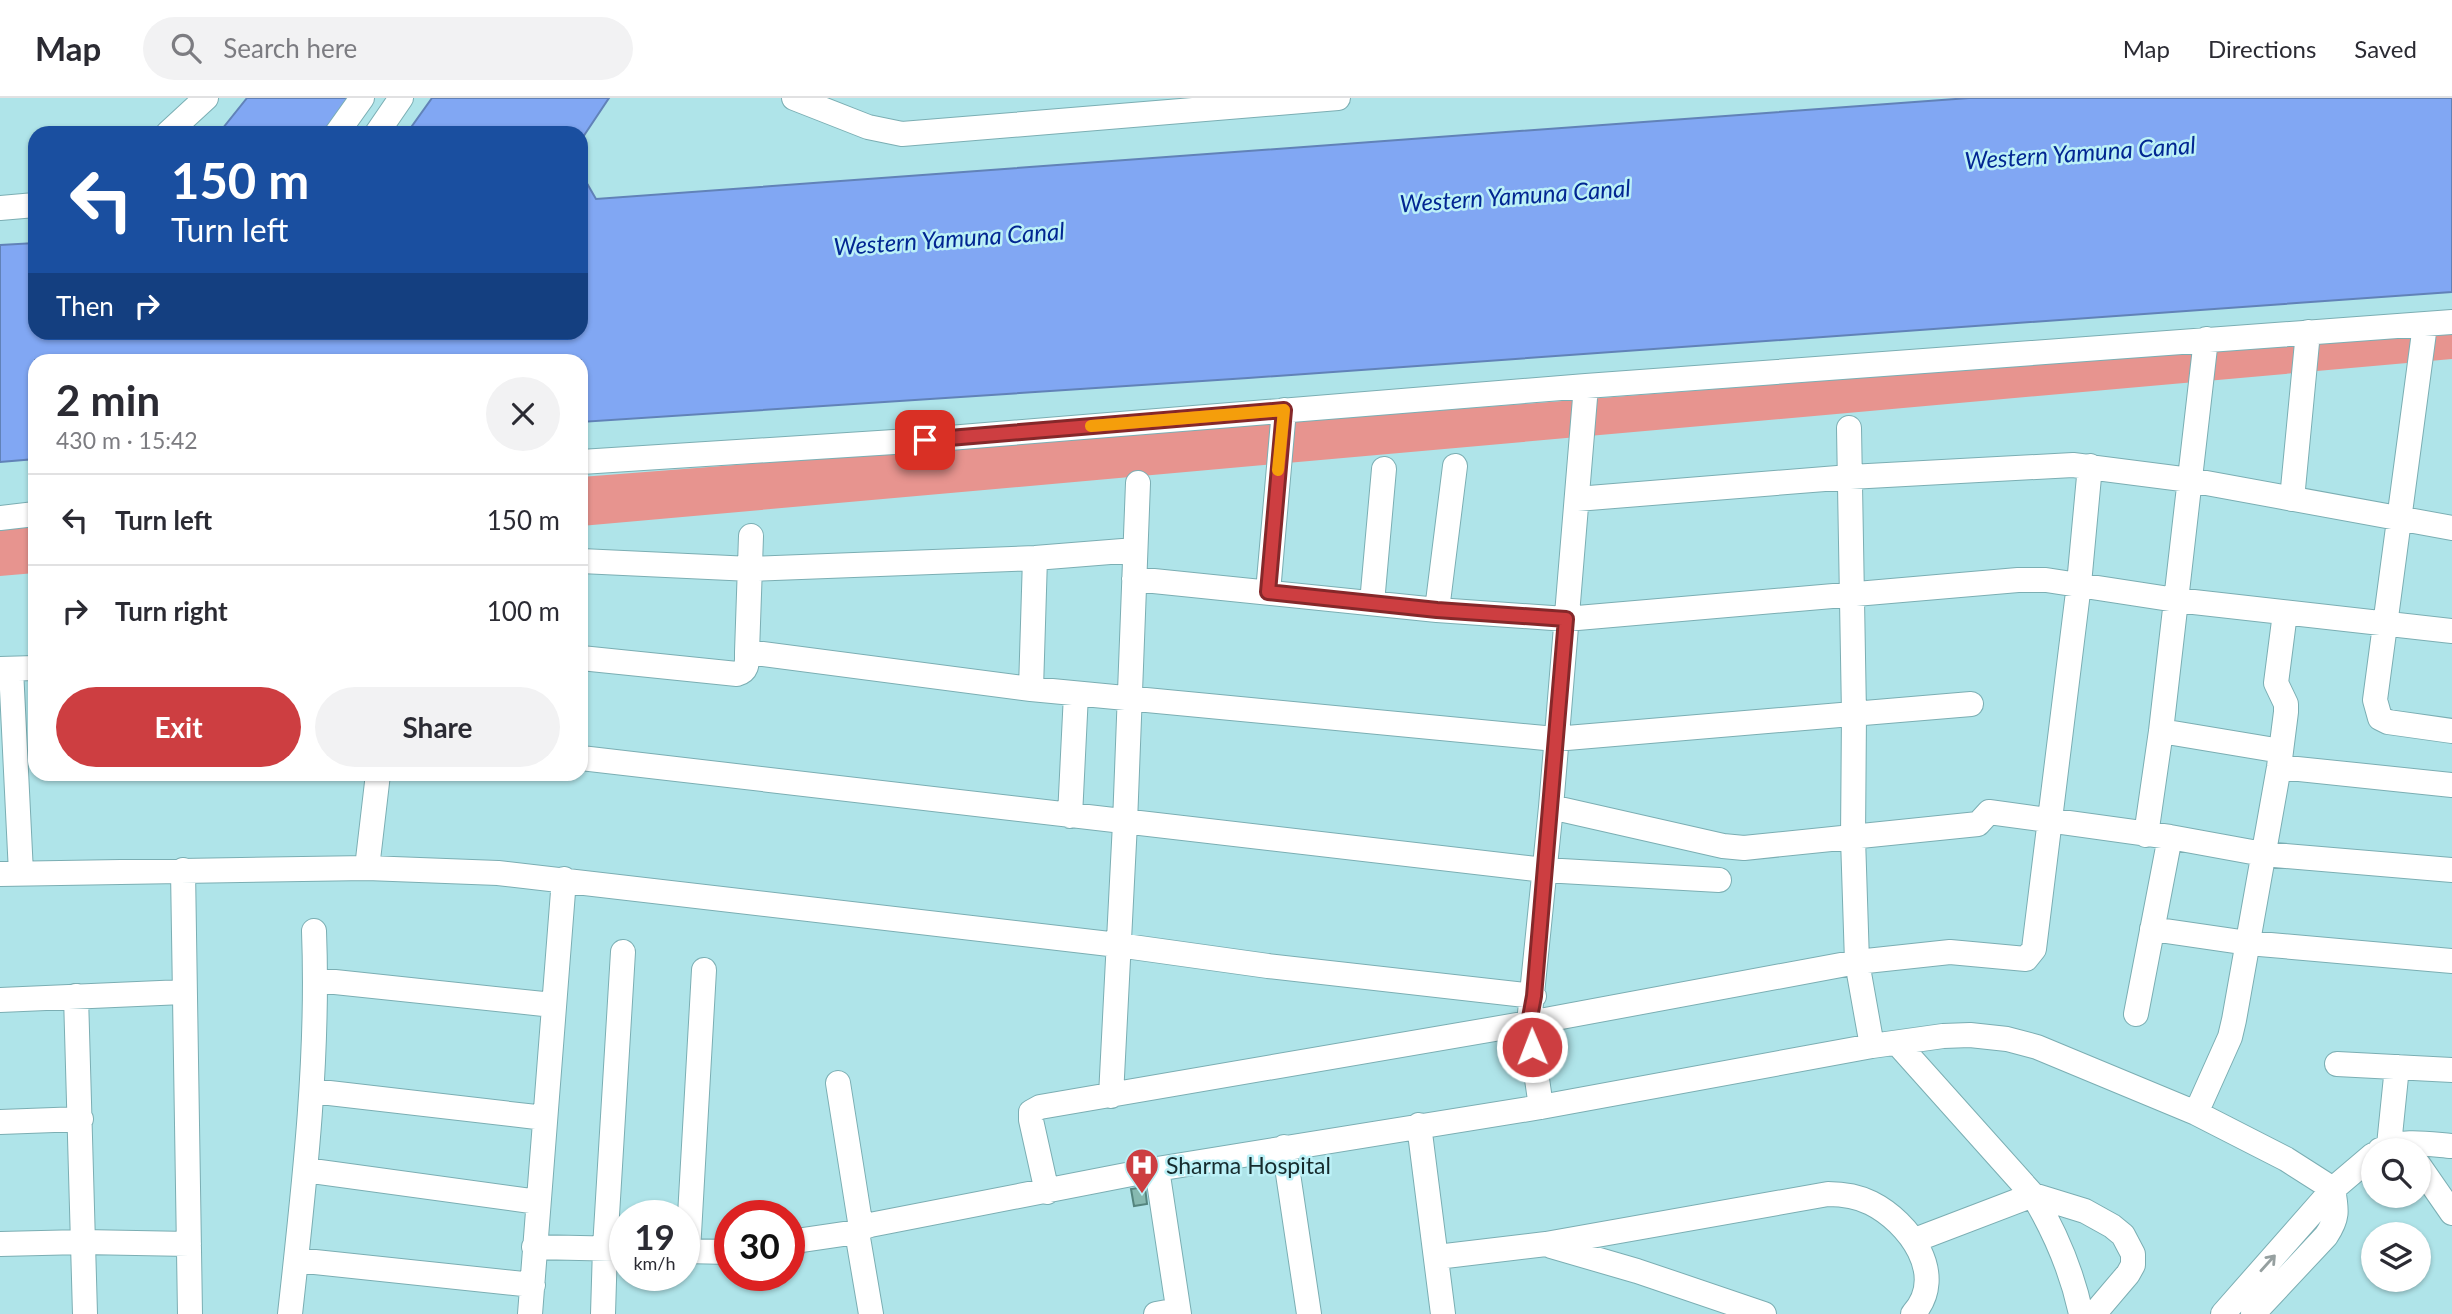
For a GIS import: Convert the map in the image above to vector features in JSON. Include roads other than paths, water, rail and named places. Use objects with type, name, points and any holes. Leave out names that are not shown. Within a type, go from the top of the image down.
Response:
[{"type":"street","points":[[176,126],[206,98]]},
{"type":"street","points":[[342,126],[362,98]]},
{"type":"street","points":[[382,126],[401,98]]},
{"type":"street","points":[[794,98],[868,127],[902,134],[1338,98]]},
{"type":"street","points":[[0,208],[28,206]]},
{"type":"street","points":[[588,462],[925,440],[1586,386],[2452,322]]},
{"type":"street","points":[[2425,325],[2375,700],[2380,718],[2388,722],[2452,731]]},
{"type":"street","points":[[2292,499],[2308,332]]},
{"type":"street","points":[[2136,1014],[2152,929],[2161,731],[2206,339]]},
{"type":"street","points":[[1541,1107],[1529,1023],[1534,996],[1551,807],[1586,386]]},
{"type":"street","points":[[1268,592],[1284,410]]},
{"type":"street","points":[[1849,428],[1854,714],[1853,838],[1857,962],[1872,1046]]},
{"type":"street","points":[[1577,499],[1850,477],[2051,465],[2090,466],[2190,480],[2452,528]]},
{"type":"street","points":[[1437,610],[1455,466]]},
{"type":"street","points":[[1048,1192],[1031,1121],[1031,1112],[1040,1107],[1529,1023],[1857,962],[1950,952],[2026,959],[2034,949],[2090,466]]},
{"type":"street","points":[[1372,603],[1384,469]]},
{"type":"street","points":[[1111,1096],[1138,483]]},
{"type":"street","points":[[0,518],[28,515]]},
{"type":"street","points":[[588,659],[737,674],[746,669],[751,536]]},
{"type":"street","points":[[588,561],[751,569],[1035,558],[1135,550]]},
{"type":"street","points":[[1031,689],[1035,558]]},
{"type":"street","points":[[1134,579],[1437,610],[1566,619],[2018,580],[2046,580],[2176,600],[2452,631]]},
{"type":"street","points":[[2196,1113],[2230,1037],[2248,943],[2280,759],[2286,704],[2278,689],[2277,672],[2285,613]]},
{"type":"street","points":[[747,652],[1076,694],[1555,739],[1971,704]]},
{"type":"street","points":[[15,668],[7,767],[11,873],[367,868],[472,871],[564,879],[1118,944],[1268,966],[1534,996]]},
{"type":"street","points":[[1070,816],[1076,694]]},
{"type":"street","points":[[2161,731],[2280,759],[2452,785]]},
{"type":"street","points":[[588,759],[1544,870],[1719,880]]},
{"type":"street","points":[[367,868],[378,781]]},
{"type":"street","points":[[1551,807],[1723,846],[1758,847],[1978,824],[1989,812],[2263,854],[2452,870]]},
{"type":"street","points":[[183,870],[190,1314]]},
{"type":"street","points":[[530,1314],[564,879]]},
{"type":"street","points":[[2152,929],[2248,943],[2452,961]]},
{"type":"street","points":[[290,1314],[312,1091],[316,980],[314,931]]},
{"type":"street","points":[[616,1200],[623,952]]},
{"type":"street","points":[[689,1200],[704,970]]},
{"type":"street","points":[[316,980],[553,1005]]},
{"type":"street","points":[[0,1000],[183,992]]},
{"type":"street","points":[[76,996],[85,1314]]},
{"type":"street","points":[[805,1239],[1157,1169],[1541,1107],[1872,1046],[1957,1035],[2007,1039],[2037,1047],[2196,1113],[2286,1159],[2333,1189],[2335,1222],[2326,1236],[2253,1314]]},
{"type":"street","points":[[1897,1043],[2033,1195],[2048,1221],[2071,1275],[2081,1314]]},
{"type":"street","points":[[2337,1063],[2452,1070]]},
{"type":"street","points":[[2392,1138],[2397,1067]]},
{"type":"street","points":[[838,1083],[871,1314]]},
{"type":"street","points":[[312,1091],[545,1118]]},
{"type":"street","points":[[0,1122],[81,1119]]},
{"type":"street","points":[[1419,1125],[1443,1314]]},
{"type":"street","points":[[2431,1147],[2452,1146]]},
{"type":"street","points":[[1284,1147],[1309,1314]]},
{"type":"street","points":[[1157,1169],[1171,1313]]},
{"type":"street","points":[[2223,1314],[2333,1189],[2361,1169]]},
{"type":"street","points":[[305,1170],[538,1202]]},
{"type":"street","points":[[2431,1183],[2452,1213]]},
{"type":"street","points":[[1437,1257],[1546,1244],[1843,1194],[1872,1203],[1915,1240],[1924,1261],[1927,1280],[1920,1306],[1913,1314]]},
{"type":"street","points":[[1915,1240],[2033,1195],[2085,1211],[2112,1226],[2129,1244],[2133,1265],[2094,1314]]},
{"type":"street","points":[[0,1244],[189,1244]]},
{"type":"street","points":[[1546,1244],[1764,1314]]},
{"type":"street","points":[[534,1247],[609,1249]]},
{"type":"street","points":[[296,1259],[533,1286]]},
{"type":"street","points":[[603,1314],[609,1282]]},
{"type":"water","points":[[247,98],[351,98],[331,126],[225,126]]},
{"type":"water","points":[[432,98],[609,98],[588,130],[588,126],[412,126]]},
{"type":"water","name":"Western Yamuna Canal","points":[[1969,98],[2452,98],[2452,292],[1248,378],[588,422],[588,354],[28,354],[28,460],[0,462],[0,245],[28,243],[28,340],[588,340],[588,185],[596,199]]},
{"type":"place","name":"Sharma Hospital","points":[[1142,1195]]}]
